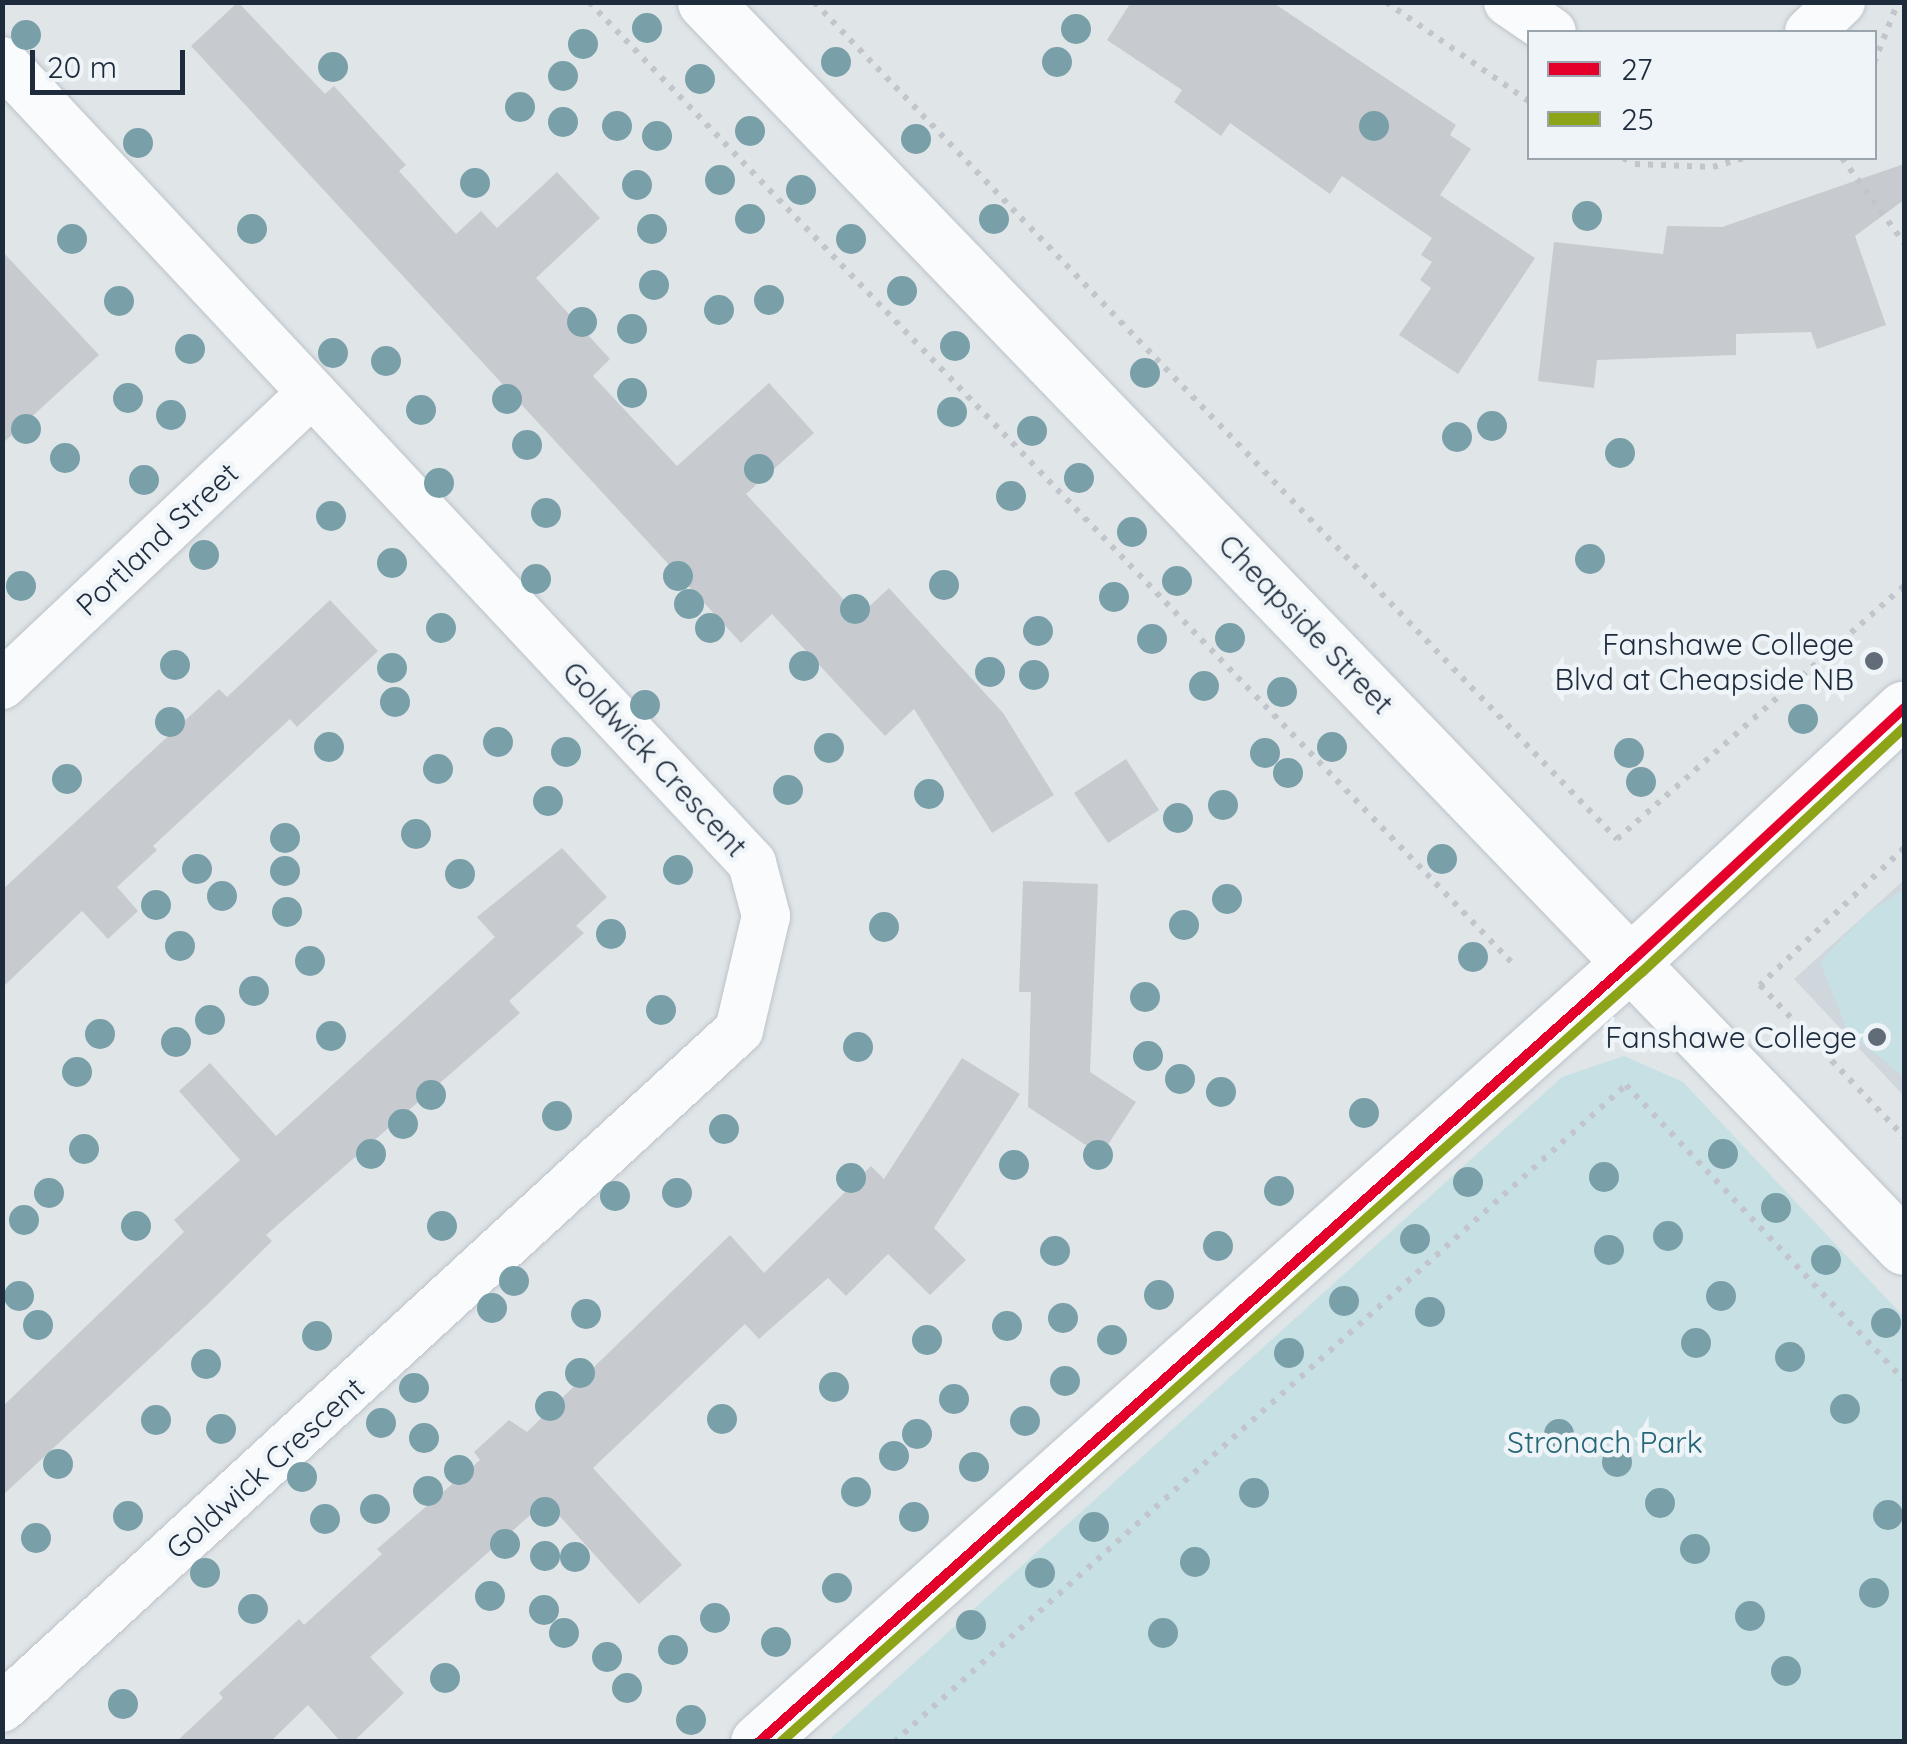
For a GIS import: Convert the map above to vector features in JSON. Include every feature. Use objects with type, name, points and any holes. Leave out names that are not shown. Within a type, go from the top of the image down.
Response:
[{"type":"street","name":"Cheapside Street","points":[[705,2],[1904,1247]]},
{"type":"street","points":[[1508,2],[1549,30]]},
{"type":"street","points":[[1811,30],[1842,2]]},
{"type":"street","name":"Goldwick Crescent","points":[[2,61],[752,863],[766,916],[740,1030],[2,1708]]},
{"type":"street","name":"Portland Street","points":[[2,685],[312,393]]},
{"type":"street","points":[[758,1742],[1632,961],[1904,708]]},
{"type":"path","points":[[589,2],[1513,964]]},
{"type":"path","points":[[814,2],[1617,840],[1904,586]]},
{"type":"path","points":[[1386,2],[1527,100]]},
{"type":"path","points":[[1877,56],[1898,2]]},
{"type":"path","points":[[1627,160],[1635,164],[1713,167],[1737,160]]},
{"type":"path","points":[[1843,160],[1904,243]]},
{"type":"path","points":[[1904,848],[1760,985],[1904,1137]]},
{"type":"path","points":[[894,1742],[1626,1085],[1904,1380]]},
{"type":"shaded area","name":"Fanshawe College","points":[[1904,880],[1904,1096],[1794,979]]},
{"type":"green space","name":"Fanshawe College","points":[[1904,889],[1904,1077],[1848,1032],[1820,962],[1866,914]]},
{"type":"green space","name":"Stronach Park","points":[[1624,1056],[1683,1082],[1904,1317],[1904,1741],[828,1741],[1562,1077]]},
{"type":"building","points":[[238,2],[325,94],[334,86],[406,165],[399,171],[456,234],[481,211],[497,228],[557,172],[600,218],[536,278],[610,359],[593,376],[677,466],[769,383],[814,433],[746,494],[859,616],[889,588],[1003,713],[1054,795],[992,833],[914,709],[885,736],[772,614],[741,643],[191,46]]},
{"type":"building","points":[[1131,2],[1272,2],[1456,125],[1450,135],[1471,149],[1440,195],[1535,258],[1458,374],[1399,335],[1431,288],[1420,280],[1432,262],[1421,255],[1432,238],[1342,176],[1330,194],[1230,123],[1221,136],[1174,102],[1182,90],[1107,40]]},
{"type":"building","points":[[1904,164],[1904,200],[1855,236],[1886,325],[1817,349],[1811,332],[1736,334],[1736,355],[1597,360],[1594,388],[1538,381],[1554,242],[1663,254],[1667,226],[1722,227]]},
{"type":"building","points":[[2,251],[99,355],[2,444]]},
{"type":"building","points":[[330,600],[378,651],[297,727],[290,719],[153,846],[157,850],[117,887],[138,911],[108,939],[82,911],[2,988],[2,890],[219,689],[227,697]]},
{"type":"building","points":[[1126,759],[1159,810],[1108,843],[1074,793]]},
{"type":"building","points":[[562,848],[607,897],[576,926],[584,933],[509,1001],[520,1013],[266,1235],[272,1241],[2,1496],[2,1407],[184,1232],[174,1220],[240,1160],[179,1091],[210,1063],[276,1136],[495,937],[477,917]]},
{"type":"building","points":[[1023,881],[1098,884],[1090,1072],[1136,1102],[1101,1155],[1028,1107],[1031,992],[1019,992]]},
{"type":"building","points":[[962,1058],[1020,1094],[934,1228],[966,1260],[930,1295],[888,1254],[846,1296],[828,1278],[759,1339],[745,1324],[593,1468],[682,1565],[639,1604],[546,1501],[370,1657],[404,1693],[353,1742],[341,1742],[308,1705],[270,1742],[176,1742],[223,1698],[219,1693],[299,1619],[304,1625],[382,1554],[377,1549],[480,1460],[474,1452],[509,1420],[527,1432],[730,1235],[764,1273],[871,1166],[884,1179]]},
{"type":"transit line","name":"27","points":[[759,1742],[1632,961],[1904,708]]},
{"type":"transit line","name":"25","points":[[781,1742],[1642,972],[1904,728]]},
{"type":"place","name":"Fanshawe College Blvd at Cheapside NB","points":[[1874,661]]},
{"type":"place","name":"Fanshawe College","points":[[1877,1037]]}]
